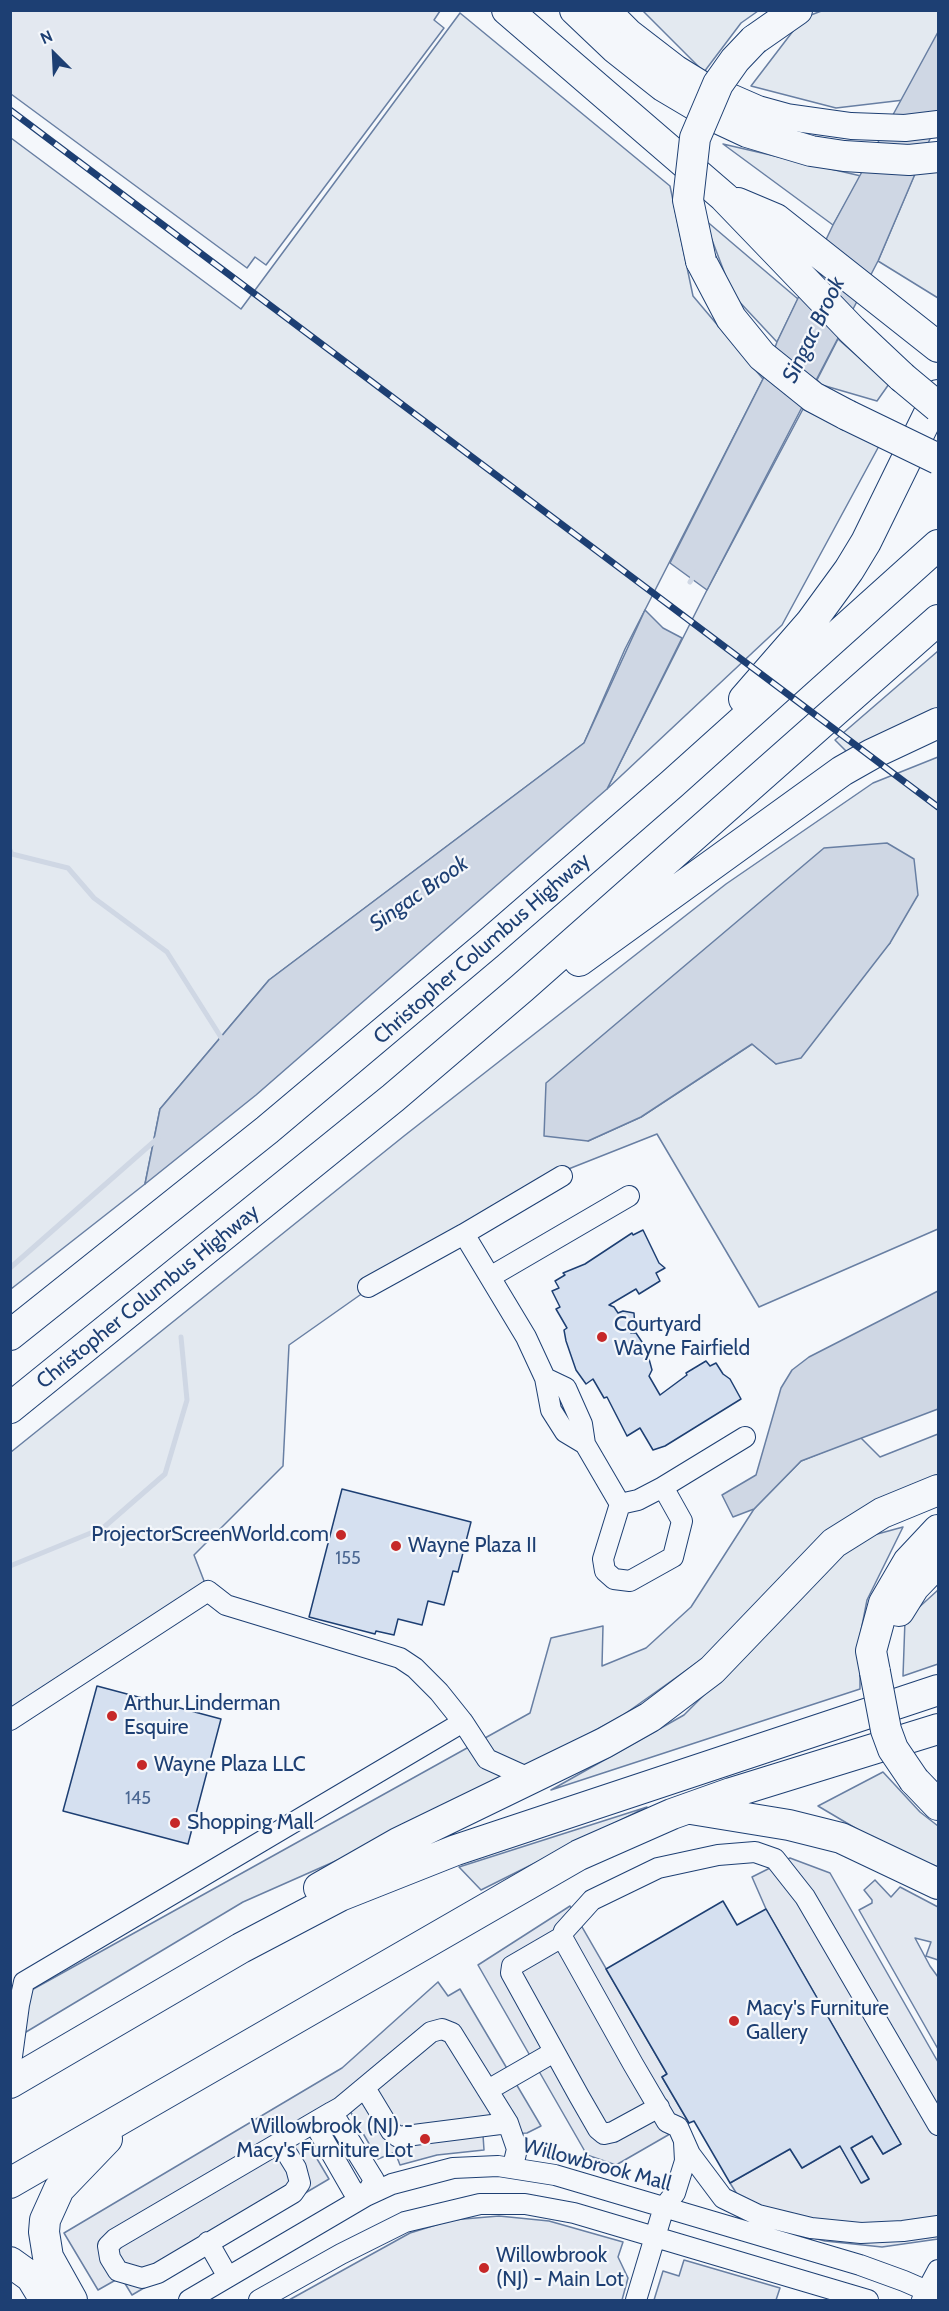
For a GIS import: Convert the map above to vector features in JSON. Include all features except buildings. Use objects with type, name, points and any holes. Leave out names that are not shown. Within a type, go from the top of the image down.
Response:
[{"type":"highway","points":[[507,10],[724,197],[852,330],[902,377],[939,407]]},
{"type":"highway","points":[[575,10],[615,48],[688,102],[747,132],[810,151],[865,159],[933,158]]},
{"type":"highway","points":[[583,10],[615,48]]},
{"type":"highway","points":[[797,10],[754,40],[735,60],[718,84],[704,111],[694,138],[688,200],[701,261],[731,318],[762,356],[813,397],[939,459]]},
{"type":"highway","points":[[724,197],[776,219],[933,341]]},
{"type":"highway","points":[[672,784],[811,622],[837,588],[866,542],[939,395]]},
{"type":"highway","name":"Christopher Columbus Highway","points":[[10,1335],[338,1071],[672,784],[939,545]]},
{"type":"highway","name":"Christopher Columbus Highway","points":[[10,1408],[393,1098],[595,924],[939,620]]},
{"type":"highway","points":[[393,1098],[842,771],[872,754],[939,723]]},
{"type":"highway","points":[[241,1948],[253,1925],[398,1843],[629,1730],[670,1703],[734,1649],[834,1543],[882,1513],[939,1491]]},
{"type":"highway","points":[[939,1530],[908,1562],[884,1603],[872,1651],[886,1730],[893,1749],[914,1780],[939,1805]]},
{"type":"highway","points":[[874,1672],[888,1632],[904,1601],[939,1562]]},
{"type":"highway","points":[[10,2083],[241,1948],[340,1896],[408,1868],[939,1690]]},
{"type":"highway","points":[[10,2183],[526,1883],[604,1843],[688,1809],[765,1782],[939,1729]]},
{"type":"highway","points":[[688,1809],[811,1829],[841,1838],[939,1884]]},
{"type":"highway","points":[[72,2301],[54,2268],[45,2245],[48,2209],[59,2189],[130,2115]]},
{"type":"highway","points":[[10,2262],[31,2277],[45,2301]]},
{"type":"main road","points":[[607,10],[629,32],[677,69],[729,97],[787,117],[821,123],[878,128],[939,124]]},
{"type":"street","points":[[368,1287],[464,1234],[561,1176]]},
{"type":"street","points":[[490,1277],[629,1196]]},
{"type":"street","points":[[464,1234],[526,1337],[545,1378],[551,1410],[565,1432],[585,1444],[620,1504],[603,1564],[605,1571],[614,1579],[630,1581],[673,1557],[677,1549],[682,1521],[663,1486]]},
{"type":"street","points":[[620,1504],[638,1500],[745,1437]]},
{"type":"street","points":[[10,1720],[208,1591],[226,1605],[400,1658],[429,1680],[463,1722],[487,1759],[529,1778]]},
{"type":"street","points":[[10,2071],[18,2005],[24,1982],[463,1722]]},
{"type":"street","points":[[659,2107],[614,2132],[604,2134],[598,2129],[512,1977],[511,1969],[516,1963],[562,1937],[572,1920],[592,1900],[624,1882],[658,1868],[718,1855],[755,1852],[775,1859],[805,1897],[939,2125]]},
{"type":"street","points":[[562,1937],[667,2121],[678,2127],[709,2183],[723,2198],[758,2215],[811,2228],[861,2233],[939,2226]]},
{"type":"street","points":[[280,2142],[296,2168],[300,2183],[293,2193],[158,2273],[142,2278],[118,2271],[110,2258],[108,2246],[116,2239],[280,2142],[332,2112],[430,2032],[442,2029],[452,2033],[488,2090],[508,2123],[517,2149],[513,2166]]},
{"type":"street","points":[[488,2090],[554,2052]]},
{"type":"street","points":[[364,2088],[391,2131],[398,2137],[508,2123]]},
{"type":"street","points":[[314,2123],[353,2191],[366,2196],[374,2180],[332,2112]]},
{"type":"street","points":[[636,2301],[664,2207],[675,2193],[685,2161],[684,2140]]},
{"type":"street","name":"Willowbrook Mall","points":[[189,2301],[366,2196],[392,2184],[429,2172],[453,2168],[513,2166],[555,2175],[860,2265],[929,2297]]},
{"type":"street","points":[[259,2301],[341,2254],[405,2222],[480,2204],[535,2206],[574,2213],[655,2235],[868,2301]]},
{"type":"street","points":[[208,2242],[228,2277]]},
{"type":"street","points":[[929,2297],[939,2270]]},
{"type":"shaded area","points":[[824,10],[938,11],[938,96],[836,108],[751,86],[803,18]]},
{"type":"shaded area","points":[[11,11],[440,11],[434,20],[444,28],[266,265],[255,257],[247,268],[11,94]]},
{"type":"shaded area","points":[[643,11],[758,11],[741,23],[704,72]]},
{"type":"shaded area","points":[[460,13],[670,186],[693,296],[763,379],[625,649],[584,743],[269,980],[160,1109],[145,1184],[11,1289],[11,138],[241,309]]},
{"type":"shaded area","points":[[723,144],[861,176],[833,225]]},
{"type":"shaded area","points":[[938,168],[938,298],[878,261],[916,171]]},
{"type":"shaded area","points":[[704,219],[798,299],[777,342],[733,295]]},
{"type":"shaded area","points":[[838,339],[889,384],[877,401],[822,385],[817,380]]},
{"type":"shaded area","points":[[803,409],[879,446],[782,625],[607,789],[707,590]]},
{"type":"shaded area","points":[[938,651],[938,711],[849,754],[835,740]]},
{"type":"shaded area","points":[[938,757],[938,1229],[759,1307],[657,1134],[528,1185],[404,1264],[289,1345],[283,1466],[194,1555],[206,1586],[11,1710],[11,1452],[404,1136],[726,884],[873,783]],"holes":[[[890,943],[776,1064],[752,1044],[641,1117],[588,1141]]]},
{"type":"shaded area","points":[[938,1434],[938,1475],[909,1486],[705,1657],[622,1716],[433,1818],[243,1902],[11,2041],[10,2002],[530,1713],[551,1638],[603,1626],[602,1666],[646,1648],[691,1607],[754,1509],[801,1461],[860,1437],[880,1457]]},
{"type":"shaded area","points":[[903,1527],[867,1600],[860,1636],[860,1689],[551,1790],[684,1715],[859,1539]]},
{"type":"shaded area","points":[[938,1590],[938,1664],[903,1676],[905,1620]]},
{"type":"shaded area","points":[[883,1772],[920,1812],[938,1826],[938,1867],[889,1848],[818,1806]]},
{"type":"shaded area","points":[[647,1807],[481,1890],[459,1867]]},
{"type":"shaded area","points":[[790,1858],[830,1873],[938,2062],[938,2239],[882,2247],[825,2241],[755,2223],[730,2183],[790,2149],[802,2168],[840,2146],[862,2183],[869,2179],[851,2148],[872,2136],[883,2154],[901,2144],[766,1909],[752,1877]]},
{"type":"shaded area","points":[[875,1880],[891,1897],[900,1887],[938,1907],[938,1960],[926,1956],[931,1942],[915,1938],[938,1977],[938,2049],[859,1910],[872,1903],[864,1890]]},
{"type":"shaded area","points":[[570,1906],[667,2074],[662,2077],[689,2123],[616,2165],[587,2155],[478,1965]]},
{"type":"shaded area","name":"Willowbrook (NJ) - Macy's Furniture Lot","points":[[438,1982],[448,1996],[460,1989],[541,2126],[527,2133],[483,2135],[484,2150],[437,2155],[400,2165],[395,2152],[378,2159],[350,2111],[361,2103],[304,2137],[329,2179],[132,2295],[121,2277],[98,2290],[64,2233],[342,2068]]},
{"type":"shaded area","name":"Willowbrook (NJ) - Main Lot","points":[[499,2216],[549,2221],[623,2242],[618,2257],[628,2278],[622,2300],[289,2300],[410,2233],[452,2220]]},
{"type":"shaded area","points":[[684,2260],[780,2288],[776,2300],[654,2300],[663,2271],[679,2276]]},
{"type":"water","points":[[938,32],[938,120],[878,261],[707,590],[670,563],[763,379],[777,342],[833,225]]},
{"type":"water","points":[[645,610],[663,628],[682,638],[607,789],[256,1095],[145,1184],[160,1109],[269,980],[584,743]]},
{"type":"water","points":[[887,843],[914,859],[918,895],[890,943],[801,1058],[776,1064],[752,1044],[641,1117],[588,1141],[544,1136],[546,1083],[824,848]]},
{"type":"water","points":[[938,1291],[938,1409],[801,1461],[754,1509],[733,1517],[722,1495],[756,1475],[781,1388],[792,1370],[809,1357]]},
{"type":"waterway","name":"Singac Brook","points":[[690,582],[696,572]]},
{"type":"waterway","points":[[10,850],[12,854],[68,868],[94,898],[167,952],[224,1042]]},
{"type":"waterway","points":[[10,1268],[158,1138]]},
{"type":"waterway","name":"Singac Brook","points":[[10,1566],[103,1528],[165,1474],[187,1400],[181,1337]]},
{"type":"railway","points":[[10,110],[938,807]]},
{"type":"place","name":"Courtyard Wayne Fairfield","points":[[602,1337]]},
{"type":"place","name":"ProjectorScreenWorld.com","points":[[341,1535]]},
{"type":"place","name":"Wayne Plaza II","points":[[396,1546]]},
{"type":"place","name":"Arthur Linderman Esquire","points":[[112,1716]]},
{"type":"place","name":"Wayne Plaza LLC","points":[[142,1765]]},
{"type":"place","name":"Shopping Mall","points":[[175,1823]]},
{"type":"place","name":"Macy's Furniture Gallery","points":[[734,2021]]},
{"type":"place","name":"Willowbrook (NJ) - Macy's Furniture Lot","points":[[425,2139]]},
{"type":"place","name":"Willowbrook (NJ) - Main Lot","points":[[484,2268]]}]
